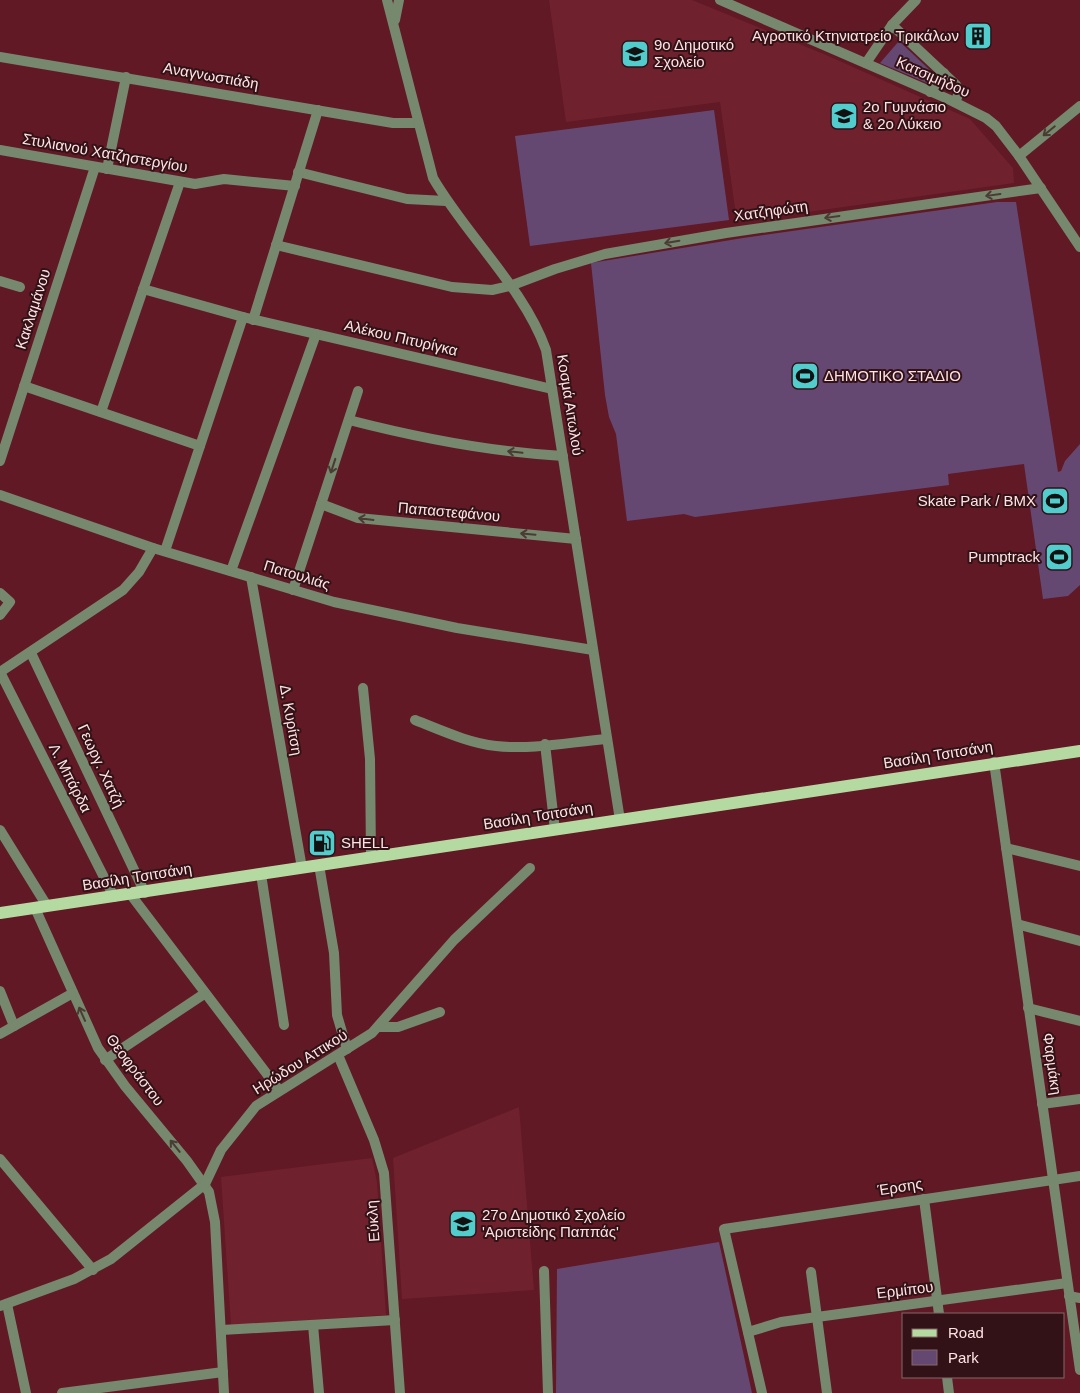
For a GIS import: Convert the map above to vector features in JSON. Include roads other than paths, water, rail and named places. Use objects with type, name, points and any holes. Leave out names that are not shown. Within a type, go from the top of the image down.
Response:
[{"type":"main road","name":"Βασίλη Τσιτσάνη","points":[[0,913],[130,895],[1080,750]]},
{"type":"street","name":"Κοσμά Αιτωλού","points":[[387,0],[417,123],[433,178],[446,201],[510,286],[543,342],[563,456],[620,820]]},
{"type":"street","points":[[394,28],[395,9],[399,0]]},
{"type":"street","name":"Κατσιμήδου","points":[[720,0],[955,102],[986,118],[996,126],[1019,156],[1080,246]]},
{"type":"street","points":[[866,63],[892,25],[916,0]]},
{"type":"street","points":[[892,25],[944,73],[958,89],[955,102]]},
{"type":"street","name":"Αναγνωστιάδη","points":[[0,56],[393,123],[417,123]]},
{"type":"street","points":[[930,92],[944,73]]},
{"type":"street","points":[[107,169],[126,77]]},
{"type":"street","points":[[1019,156],[1080,106]]},
{"type":"street","points":[[164,551],[200,446],[276,245],[318,110]]},
{"type":"street","name":"Στυλιανού Χατζηστεργίου","points":[[0,150],[180,182],[203,184],[224,180],[295,186]]},
{"type":"street","name":"Κακλαμάνου","points":[[0,461],[96,167]]},
{"type":"street","points":[[298,172],[407,199],[446,201]]},
{"type":"street","points":[[101,412],[180,182]]},
{"type":"street","name":"Χατζηφώτη","points":[[276,245],[452,287],[478,290],[510,286],[555,269],[605,254],[726,232],[1042,188]]},
{"type":"street","points":[[0,281],[20,287]]},
{"type":"street","name":"Αλέκου Πιτυρίγκα","points":[[144,288],[248,318],[552,389]]},
{"type":"street","points":[[231,571],[316,334]]},
{"type":"street","points":[[24,386],[200,446]]},
{"type":"street","points":[[293,590],[358,391]]},
{"type":"street","points":[[349,420],[415,436],[494,450],[563,456]]},
{"type":"street","name":"Πατουλιάς","points":[[0,495],[153,548],[334,602],[409,619],[593,650]]},
{"type":"street","name":"Παπαστεφάνου","points":[[321,504],[358,518],[576,539]]},
{"type":"street","points":[[0,672],[123,590],[139,572],[153,548]]},
{"type":"street","name":"Δ. Κυρίτση","points":[[251,577],[302,868]]},
{"type":"street","points":[[0,593],[10,602],[0,615]]},
{"type":"street","name":"Γεωργ. Χατζή","points":[[31,653],[145,892]]},
{"type":"street","name":"Λ. Μπάρδα","points":[[0,672],[114,897]]},
{"type":"street","points":[[363,688],[370,760],[371,857]]},
{"type":"street","points":[[415,720],[475,742],[496,746],[607,739]]},
{"type":"street","points":[[544,744],[555,830]]},
{"type":"street","name":"Φαρμάκη","points":[[994,762],[1080,1370]]},
{"type":"street","name":"Θεοφράστου","points":[[0,830],[41,907],[73,993],[94,1041],[105,1060],[205,1184],[212,1201],[216,1222],[224,1393]]},
{"type":"street","points":[[1006,848],[1080,866]]},
{"type":"street","name":"Εύκλη","points":[[319,865],[334,952],[337,1015],[343,1052],[384,1173],[400,1393]]},
{"type":"street","name":"Ηρώδου Αττικού","points":[[3,1305],[93,1270],[128,1248],[205,1184],[214,1161],[240,1124],[263,1100],[343,1052],[378,1027],[454,940],[530,868]]},
{"type":"street","points":[[260,874],[284,1025]]},
{"type":"street","points":[[130,895],[204,994],[280,1090]]},
{"type":"street","points":[[1017,924],[1080,941]]},
{"type":"street","points":[[0,991],[14,1026]]},
{"type":"street","points":[[0,1034],[73,993]]},
{"type":"street","points":[[105,1060],[204,994]]},
{"type":"street","points":[[1028,1008],[1080,1021]]},
{"type":"street","points":[[378,1027],[398,1027],[440,1012]]},
{"type":"street","points":[[1042,1104],[1080,1099]]},
{"type":"street","points":[[0,1158],[93,1270]]},
{"type":"street","name":"Έρσης","points":[[748,1332],[724,1229],[1080,1176]]},
{"type":"street","points":[[924,1199],[938,1313]]},
{"type":"street","points":[[544,1271],[548,1393]]},
{"type":"street","points":[[812,1272],[827,1393]]},
{"type":"street","name":"Ερμίπου","points":[[748,1332],[780,1322],[817,1316],[1067,1283]]},
{"type":"street","points":[[1069,1296],[1080,1298]]},
{"type":"street","points":[[3,1305],[26,1393]]},
{"type":"street","points":[[222,1330],[395,1320]]},
{"type":"street","points":[[313,1325],[319,1393]]},
{"type":"street","points":[[748,1332],[762,1393]]},
{"type":"street","points":[[62,1393],[224,1372]]},
{"type":"street","points":[[947,1378],[949,1393]]},
{"type":"place","name":"Αγροτικό Κτηνιατρείο Τρικάλων","points":[[978,36]]},
{"type":"place","name":"9ο Δημοτικό Σχολείο","points":[[635,54]]},
{"type":"place","name":"2ο Γυμνάσιο & 2ο Λύκειο","points":[[844,116]]},
{"type":"place","name":"ΔΗΜΟΤΙΚΟ ΣΤΑΔΙΟ","points":[[805,376]]},
{"type":"place","name":"Skate Park / BMX","points":[[1055,501]]},
{"type":"place","name":"Pumptrack","points":[[1059,557]]},
{"type":"place","name":"SHELL","points":[[322,843]]},
{"type":"place","name":"27ο Δημοτικό Σχολείο 'Αριστείδης Παππάς'","points":[[463,1224]]}]
